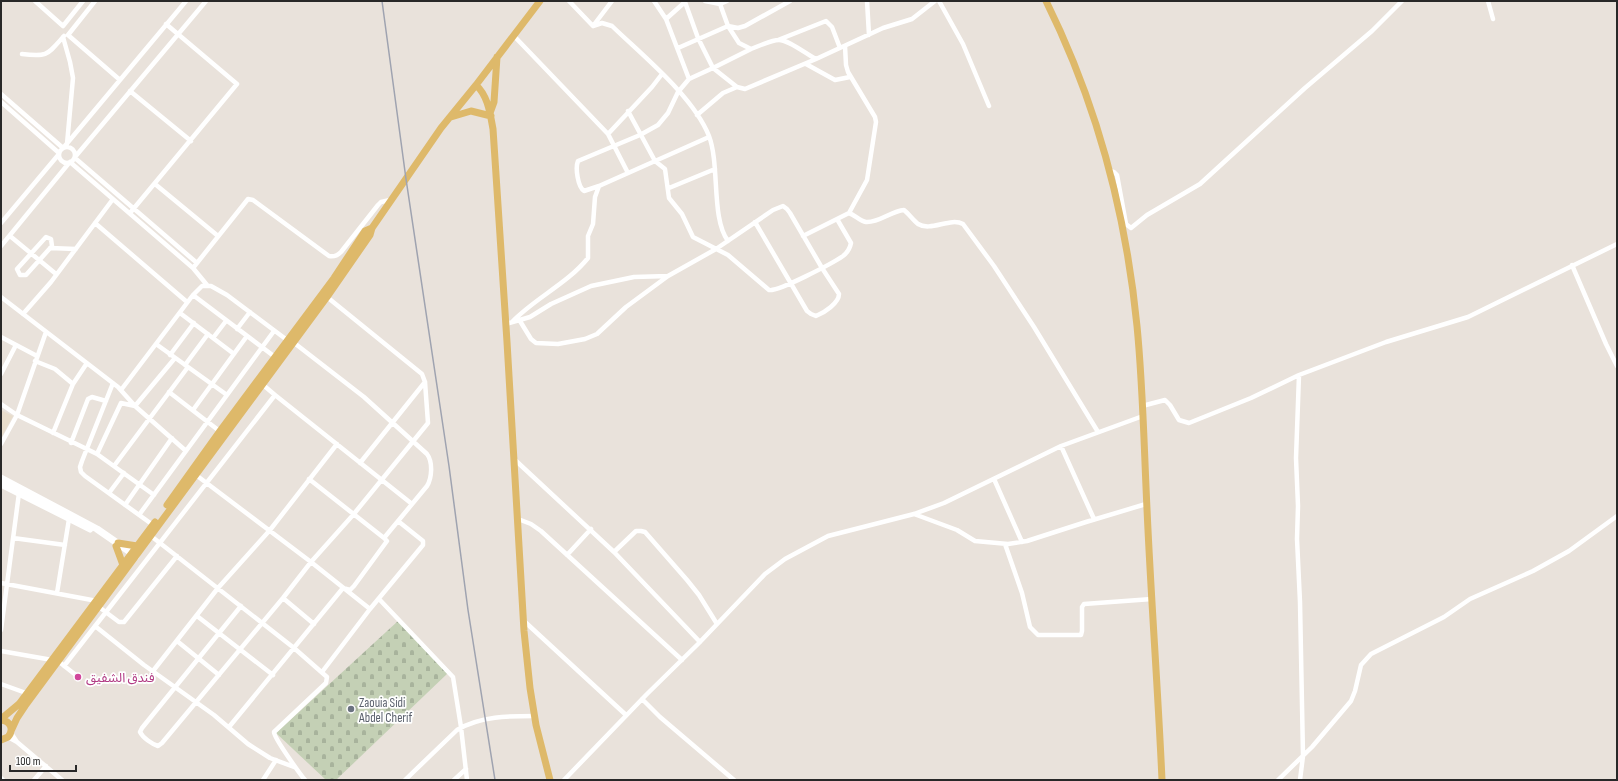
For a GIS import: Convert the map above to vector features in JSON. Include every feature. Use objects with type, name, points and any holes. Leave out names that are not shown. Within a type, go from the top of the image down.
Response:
[{"type":"main road","points":[[6,737],[25,706],[58,662],[98,604],[196,475],[222,433],[275,357],[327,297],[370,235],[372,228],[390,200],[450,117],[540,1]]},
{"type":"main road","points":[[1046,1],[1068,50],[1085,94],[1103,148],[1117,203],[1134,293],[1138,327],[1146,504],[1162,780]]},
{"type":"main road","points":[[490,115],[494,102],[497,57]]},
{"type":"main road","points":[[476,85],[483,93],[490,115],[509,323],[514,459],[524,621],[530,688],[550,780]]},
{"type":"main road","points":[[450,117],[471,111],[490,115]]},
{"type":"main road","points":[[98,604],[123,565],[133,556],[137,546],[153,524],[222,433],[262,384],[365,231],[372,228]]},
{"type":"main road","points":[[123,565],[117,545],[137,546]]},
{"type":"main road","points":[[6,737],[11,728],[8,722],[1,719],[19,704],[26,694],[58,662]]},
{"type":"street","points":[[35,1],[63,26],[66,35],[73,78],[65,146]]},
{"type":"street","points":[[63,26],[83,1]]},
{"type":"street","points":[[22,54],[39,56],[46,54],[66,35],[96,1]]},
{"type":"street","points":[[2,220],[186,1]]},
{"type":"street","points":[[1,246],[206,1]]},
{"type":"street","points":[[569,1],[593,26]]},
{"type":"street","points":[[593,26],[612,1]]},
{"type":"street","points":[[654,1],[666,19],[689,79]]},
{"type":"street","points":[[705,1],[720,4],[728,1]]},
{"type":"street","points":[[678,48],[728,26],[738,28],[745,26],[790,1]]},
{"type":"street","points":[[867,1],[869,35]]},
{"type":"street","points":[[666,19],[685,2],[698,38],[713,68],[736,86],[745,89],[912,18],[935,1]]},
{"type":"street","points":[[939,1],[963,44],[989,106]]},
{"type":"street","points":[[1109,170],[1117,175],[1126,224],[1131,228],[1147,215],[1200,184],[1305,88],[1372,31],[1402,1]]},
{"type":"street","points":[[1488,1],[1493,18]]},
{"type":"street","points":[[720,4],[728,26],[739,43],[752,49]]},
{"type":"street","points":[[709,137],[599,186],[583,190],[576,164],[579,160],[640,135],[661,122],[668,113],[678,92],[689,79],[752,49],[826,21],[832,26],[840,48]]},
{"type":"street","points":[[130,214],[237,84],[237,82],[166,24]]},
{"type":"street","points":[[593,26],[602,24],[612,26],[662,74],[697,115],[709,137],[716,169],[716,190],[721,229],[728,241]]},
{"type":"street","points":[[66,35],[120,80]]},
{"type":"street","points":[[514,36],[608,134],[628,173]]},
{"type":"street","points":[[778,40],[791,43],[803,53],[816,60]]},
{"type":"street","points":[[803,236],[849,213],[867,180],[876,122],[875,117],[850,77],[846,65],[845,46]]},
{"type":"street","points":[[806,64],[835,80],[850,77]]},
{"type":"street","points":[[608,134],[652,87],[662,74]]},
{"type":"street","points":[[697,115],[723,93],[736,86]]},
{"type":"street","points":[[130,91],[191,141]]},
{"type":"street","points":[[1,94],[65,146],[71,148],[75,152],[75,157],[197,263]]},
{"type":"street","points":[[1,102],[59,153],[62,161],[69,163],[194,268],[207,285],[222,292],[364,397],[428,456],[431,477],[427,486],[384,538]]},
{"type":"street","points":[[628,111],[655,160],[664,167],[670,200],[682,214],[690,233],[697,240],[730,256],[769,290],[774,291],[822,268],[843,256],[851,245],[850,240],[837,219]]},
{"type":"street","points":[[669,188],[716,169]]},
{"type":"street","points":[[155,184],[218,236]]},
{"type":"street","points":[[509,323],[579,268],[588,258],[588,236],[593,224],[595,197],[599,186]]},
{"type":"street","points":[[194,268],[245,201],[251,198],[332,257],[337,256],[342,252],[381,202],[390,200]]},
{"type":"street","points":[[23,314],[76,249],[112,199]]},
{"type":"street","points":[[520,321],[531,339],[536,343],[558,344],[590,338],[597,334],[635,300],[668,276],[716,249],[755,222],[773,210],[784,207],[790,213],[822,268],[840,295],[835,303],[816,316],[809,313],[755,222]]},
{"type":"street","points":[[849,213],[867,222],[899,210],[904,210],[918,224],[925,226],[958,222],[963,224],[994,266],[1034,327],[1098,432]]},
{"type":"street","points":[[95,223],[187,302]]},
{"type":"street","points":[[10,236],[56,274]]},
{"type":"street","points":[[46,237],[52,239],[53,243],[50,248],[26,275],[18,274],[17,269],[46,237]]},
{"type":"street","points":[[1142,406],[1165,400],[1170,405],[1179,420],[1188,423],[1251,398],[1299,375],[1386,342],[1468,317],[1617,244]]},
{"type":"street","points":[[50,248],[76,249]]},
{"type":"street","points":[[1572,265],[1617,366]]},
{"type":"street","points":[[509,323],[530,317],[551,304],[591,286],[634,277],[668,276]]},
{"type":"street","points":[[121,390],[187,302],[202,286],[207,285]]},
{"type":"street","points":[[193,295],[275,357]]},
{"type":"street","points":[[1,297],[113,383],[135,406],[186,451]]},
{"type":"street","points":[[241,606],[140,732],[154,744],[158,746],[162,743],[197,702],[428,422],[425,382],[422,374],[327,297]]},
{"type":"street","points":[[237,329],[250,312]]},
{"type":"street","points":[[180,313],[234,354]]},
{"type":"street","points":[[213,338],[226,321]]},
{"type":"street","points":[[170,355],[194,323]]},
{"type":"street","points":[[139,515],[274,331]]},
{"type":"street","points":[[1,444],[17,415],[46,332]]},
{"type":"street","points":[[114,466],[169,392],[208,334]]},
{"type":"street","points":[[193,410],[247,336]]},
{"type":"street","points":[[1,338],[37,356]]},
{"type":"street","points":[[156,344],[227,395]]},
{"type":"street","points":[[1,374],[16,345]]},
{"type":"street","points":[[135,406],[175,358]]},
{"type":"street","points":[[36,361],[55,369],[73,384]]},
{"type":"street","points":[[53,433],[73,384],[87,363]]},
{"type":"street","points":[[1299,375],[1296,458],[1303,756],[1300,780]]},
{"type":"street","points":[[360,462],[425,382]]},
{"type":"street","points":[[113,383],[80,467],[81,472],[84,476],[153,524]]},
{"type":"street","points":[[262,384],[412,504]]},
{"type":"street","points":[[169,392],[222,433]]},
{"type":"street","points":[[58,662],[95,626],[275,394]]},
{"type":"street","points":[[71,443],[88,399],[92,397],[106,401]]},
{"type":"street","points":[[97,454],[121,403],[135,406]]},
{"type":"street","points":[[1,404],[17,415],[71,443],[97,454],[154,495]]},
{"type":"street","points":[[564,780],[765,574],[785,559],[828,536],[914,514],[944,504],[1061,446],[1143,416]]},
{"type":"street","points":[[125,505],[172,438]]},
{"type":"street","points":[[153,671],[218,588],[270,530],[337,444]]},
{"type":"street","points":[[1061,446],[1094,520]]},
{"type":"street","points":[[514,459],[591,529],[700,642]]},
{"type":"street","points":[[110,493],[124,473]]},
{"type":"street","points":[[196,475],[270,530],[370,609]]},
{"type":"street","points":[[1,478],[85,521],[133,556]]},
{"type":"street","points":[[994,479],[1022,542]]},
{"type":"street","points":[[309,480],[388,542],[354,586],[350,590],[343,588]]},
{"type":"street","points":[[1,484],[93,531],[117,545]]},
{"type":"street","points":[[1,630],[19,493]]},
{"type":"street","points":[[914,514],[957,530],[975,541],[1005,544],[1022,542],[1146,504]]},
{"type":"street","points":[[1278,780],[1303,756],[1351,702],[1361,665],[1371,654],[1444,617],[1470,599],[1533,571],[1569,551],[1617,516]]},
{"type":"street","points":[[57,593],[70,519]]},
{"type":"street","points":[[518,519],[534,526],[682,660]]},
{"type":"street","points":[[322,672],[370,609],[424,544],[423,541],[398,521]]},
{"type":"street","points":[[567,555],[591,529]]},
{"type":"street","points":[[614,552],[636,532],[645,532],[691,585],[717,624]]},
{"type":"street","points":[[151,536],[294,648],[327,678],[326,682],[274,732],[274,736],[286,752],[294,767],[306,780]]},
{"type":"street","points":[[13,538],[65,545]]},
{"type":"street","points":[[1005,544],[1022,593],[1030,627],[1038,635],[1081,635],[1082,607],[1084,604],[1152,599]]},
{"type":"street","points":[[1,583],[57,593],[98,604],[120,622],[124,622],[177,556]]},
{"type":"street","points":[[229,727],[343,588]]},
{"type":"street","points":[[283,598],[314,624]]},
{"type":"street","points":[[379,599],[452,675],[461,728],[467,780]]},
{"type":"street","points":[[197,616],[273,675]]},
{"type":"street","points":[[524,621],[626,715]]},
{"type":"street","points":[[95,626],[153,671],[197,702],[248,744],[276,760],[294,767]]},
{"type":"street","points":[[177,641],[219,675]]},
{"type":"street","points":[[1,651],[58,662],[77,676]]},
{"type":"street","points":[[1,684],[26,694]]},
{"type":"street","points":[[642,699],[660,717],[734,780]]},
{"type":"street","points":[[405,780],[457,730],[461,728],[484,719],[510,716],[535,716]]},
{"type":"street","points":[[6,737],[17,742],[62,780]]},
{"type":"street","points":[[263,780],[276,760]]},
{"type":"street","points":[[34,780],[46,766]]},
{"type":"street","points":[[454,780],[466,769]]},
{"type":"shaded area","points":[[1,410],[13,416],[1,438]]},
{"type":"green space","points":[[398,621],[448,673],[336,780],[326,780],[276,733]]},
{"type":"railway","points":[[382,1],[406,179],[449,466],[468,610],[495,780]]},
{"type":"place","name":"فندق الشفيق","points":[[78,677]]},
{"type":"place","name":"Zaouia Sidi Abdel Cherif","points":[[351,709]]}]
